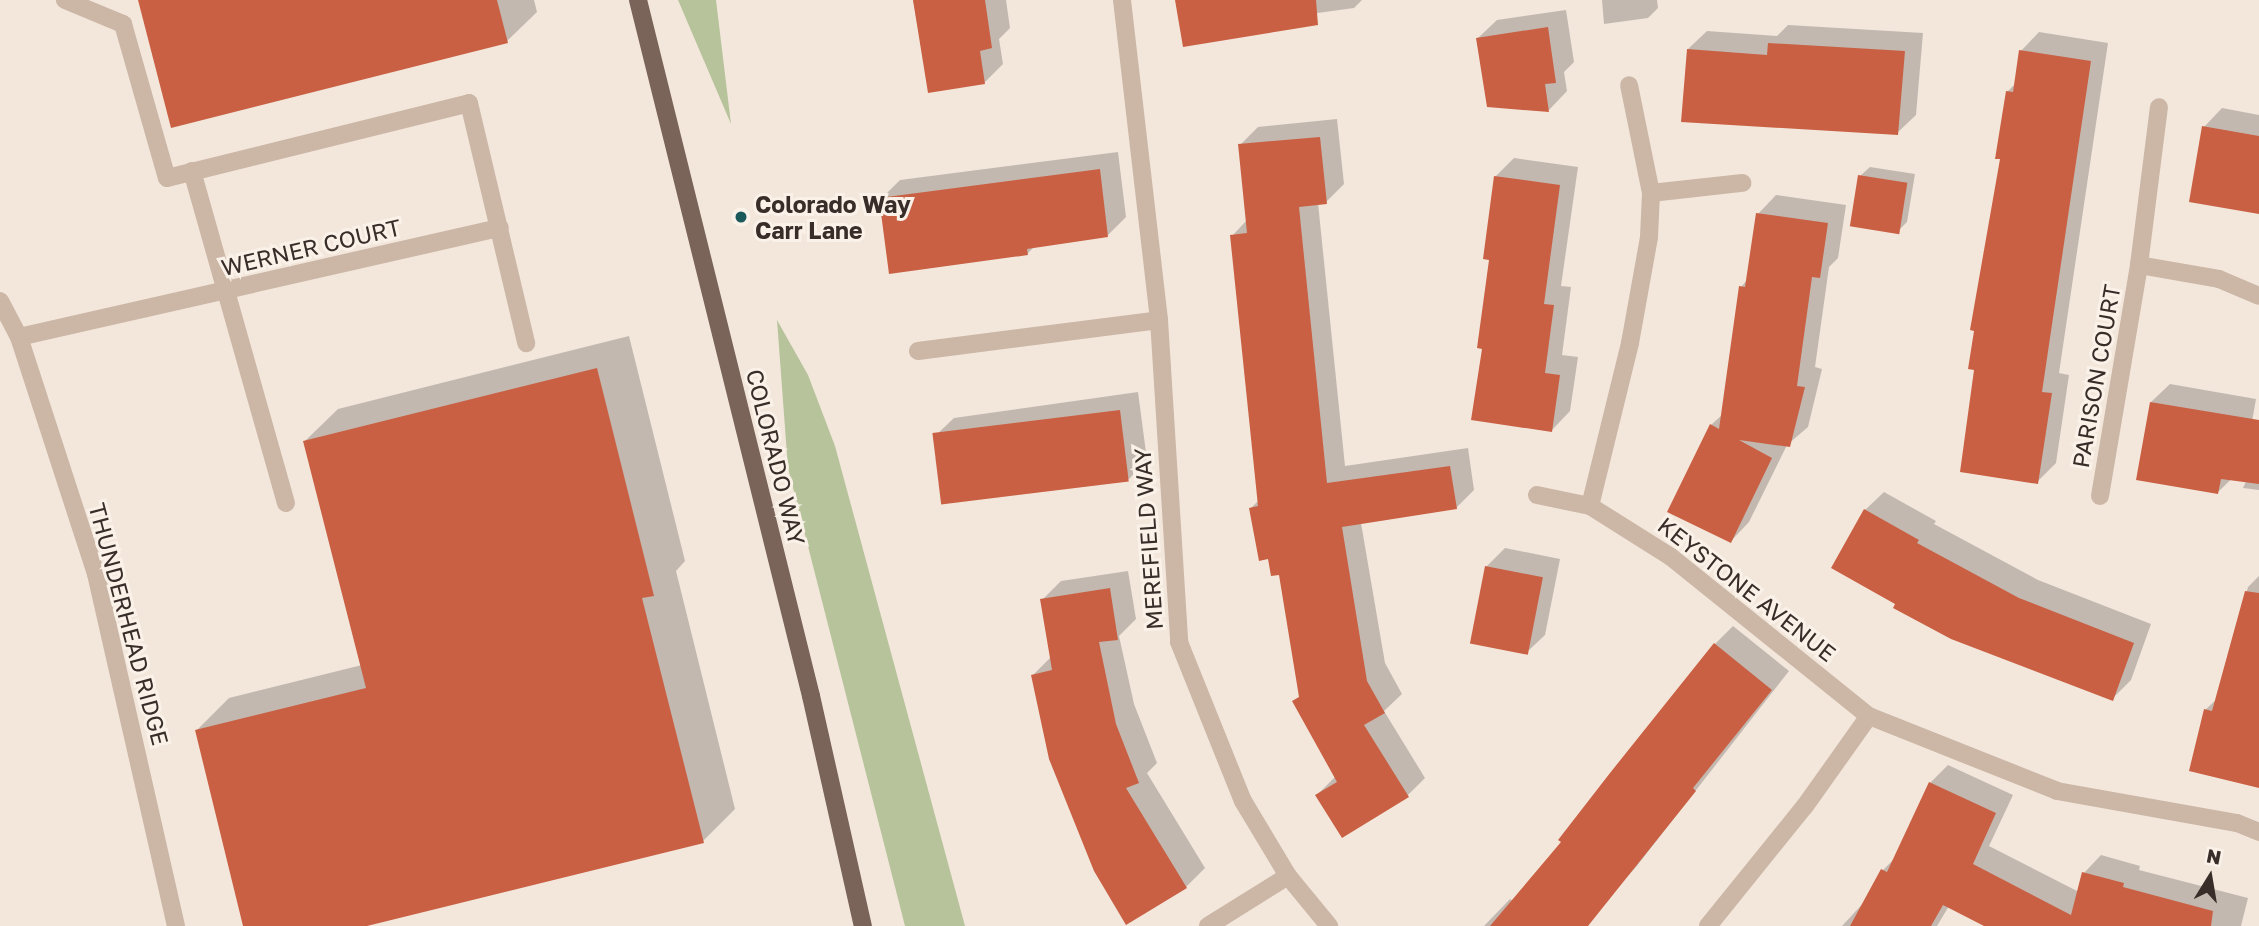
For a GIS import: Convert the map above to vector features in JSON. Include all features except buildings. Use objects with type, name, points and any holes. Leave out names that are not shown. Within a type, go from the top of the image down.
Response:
[{"type":"main road","name":"COLORADO WAY","points":[[638,0],[811,696],[863,926]]},
{"type":"street","points":[[65,0],[123,24],[167,178],[469,103],[526,343]]},
{"type":"street","name":"MEREFIELD WAY","points":[[1122,0],[1128,29],[1159,320],[1179,642],[1243,801],[1288,876],[1329,926]]},
{"type":"street","points":[[1590,506],[1630,343],[1649,237],[1651,193],[1629,85]]},
{"type":"street","name":"PARISON COURT","points":[[2101,496],[2139,265],[2159,107]]},
{"type":"street","points":[[192,171],[286,503]]},
{"type":"street","points":[[1651,193],[1742,183]]},
{"type":"street","name":"WERNER COURT","points":[[19,337],[226,293],[500,228]]},
{"type":"street","name":"PARISON COURT","points":[[2139,265],[2219,279],[2259,296]]},
{"type":"street","name":"THUNDERHEAD RIDGE","points":[[0,300],[19,337],[96,574],[176,926]]},
{"type":"street","points":[[918,351],[1159,320]]},
{"type":"street","name":"KEYSTONE AVENUE","points":[[1537,495],[1590,506],[1671,557],[1869,716],[2056,791],[2237,823],[2259,832]]},
{"type":"street","points":[[1708,926],[1805,806],[1869,716]]},
{"type":"street","points":[[1208,926],[1288,876]]},
{"type":"green space","points":[[678,0],[716,0],[731,124]]},
{"type":"green space","points":[[777,320],[808,375],[835,446],[965,926],[905,926],[788,468]]},
{"type":"place","name":"Colorado Way Carr Lane","points":[[741,217]]}]
